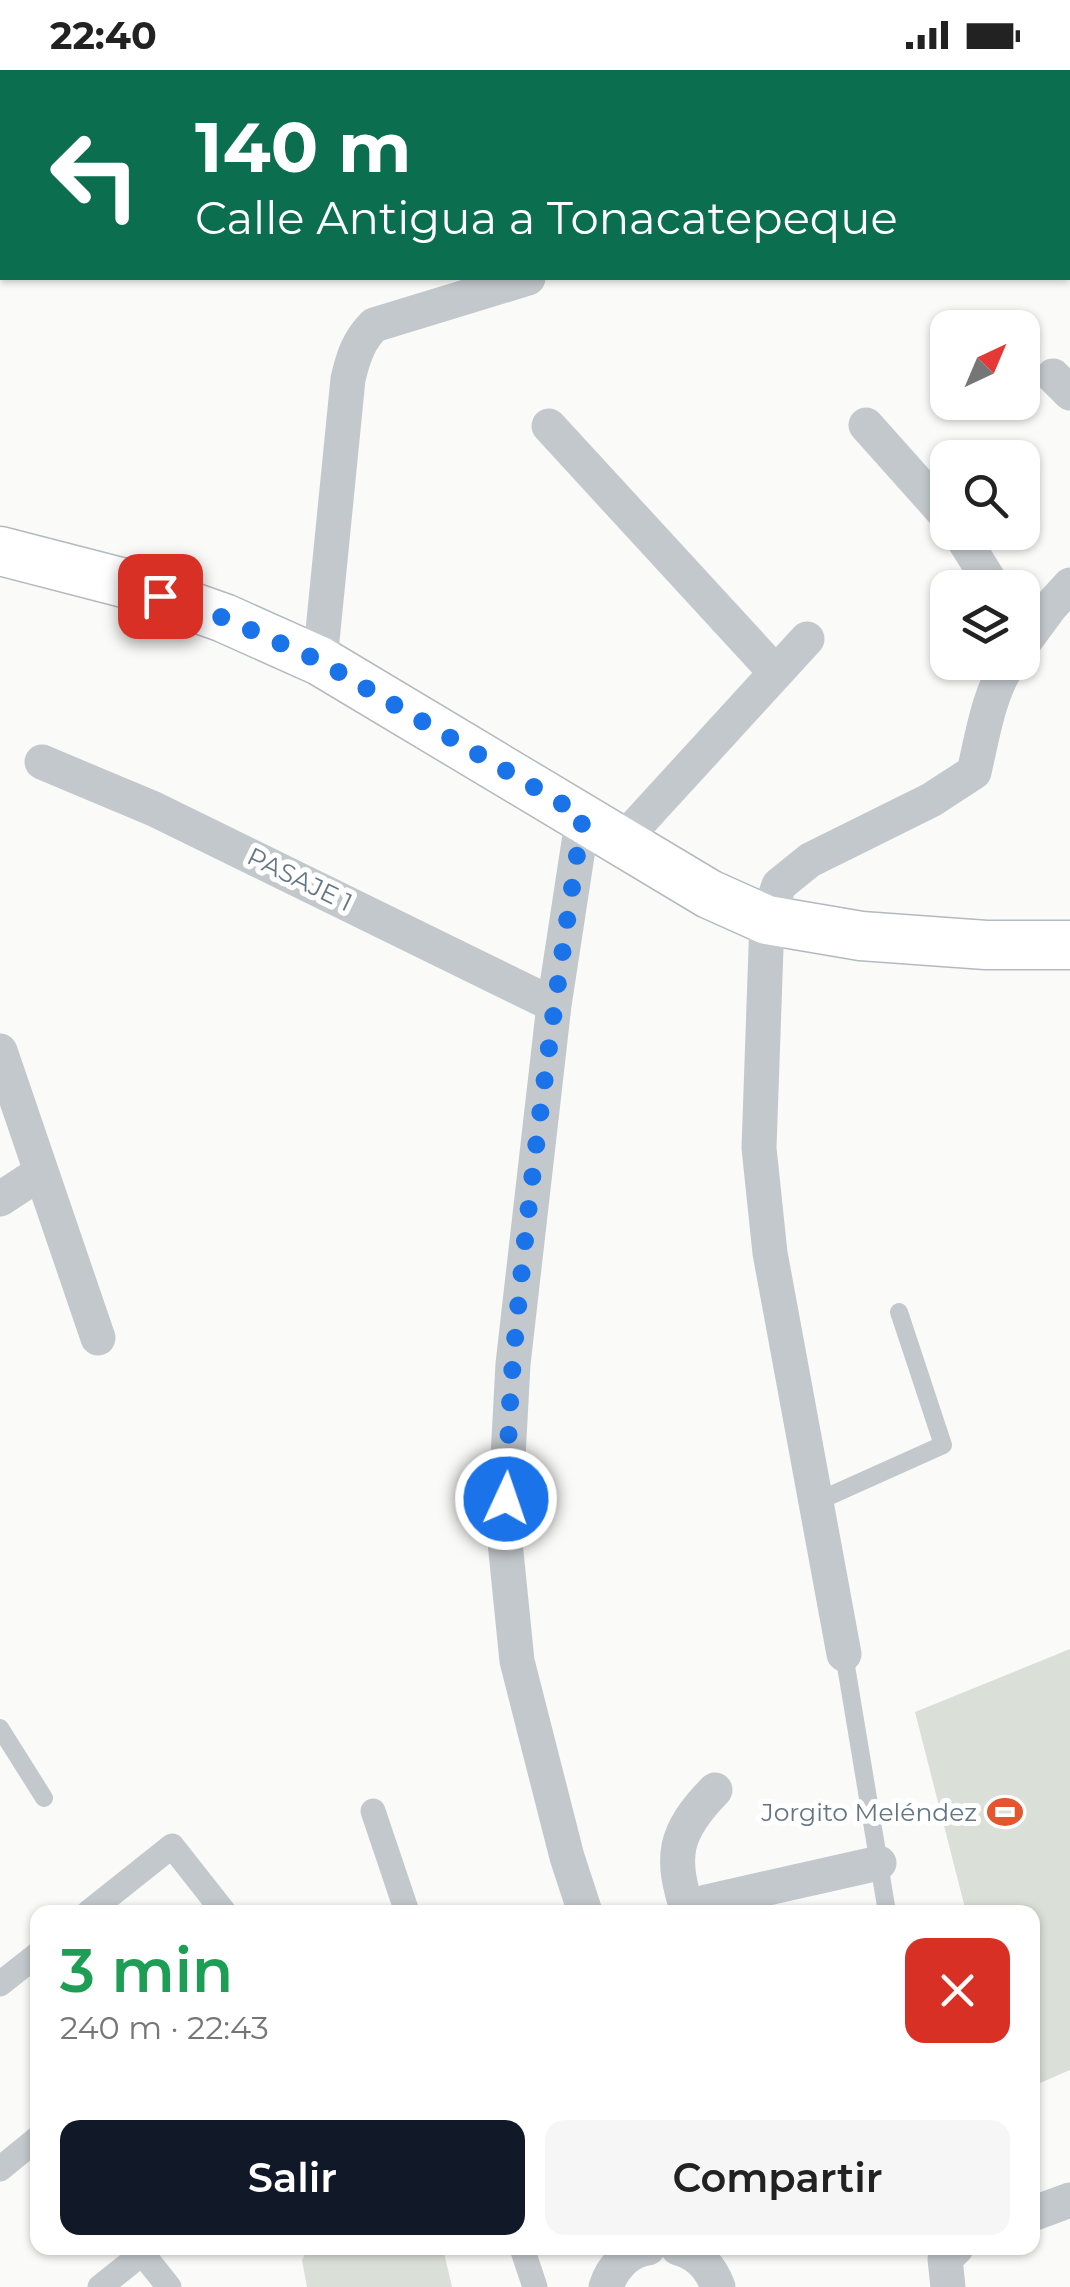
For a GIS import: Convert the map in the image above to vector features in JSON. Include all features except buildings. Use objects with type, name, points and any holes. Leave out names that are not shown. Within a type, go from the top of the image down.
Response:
[{"type":"main road","points":[[0,551],[128,584],[224,618],[320,661],[709,894],[767,920],[861,936],[986,945],[1070,945]]},
{"type":"street","points":[[320,661],[348,379],[363,336],[374,325],[521,280]]},
{"type":"street","points":[[866,425],[930,497]]},
{"type":"street","points":[[549,426],[776,672]]},
{"type":"street","points":[[1040,624],[1063,599]]},
{"type":"street","points":[[582,1905],[517,1661],[504,1532],[513,1364],[554,1005],[602,828],[776,672],[808,638]]},
{"type":"street","points":[[844,1654],[770,1253],[759,1148],[767,920],[779,885],[810,860],[931,800],[974,772],[1000,680]]},
{"type":"street","name":"PASAJE 1","points":[[42,762],[154,809],[554,1005]]},
{"type":"street","points":[[0,1051],[98,1338]]},
{"type":"street","points":[[0,1200],[40,1172]]},
{"type":"street","points":[[696,1905],[677,1878],[677,1847],[696,1809],[715,1790]]},
{"type":"street","points":[[372,1811],[405,1905]]},
{"type":"street","points":[[99,1905],[172,1846],[218,1905]]},
{"type":"street","points":[[705,1905],[879,1862]]},
{"type":"street","points":[[0,1984],[30,1960]]},
{"type":"street","points":[[0,2169],[30,2145]]},
{"type":"street","points":[[1040,2211],[1070,2200]]},
{"type":"street","points":[[100,2287],[140,2255]]},
{"type":"street","points":[[149,2255],[169,2287]]},
{"type":"street","points":[[525,2255],[536,2287]]},
{"type":"street","points":[[606,2287],[610,2276],[630,2255]]},
{"type":"street","points":[[694,2255],[713,2274],[718,2287]]},
{"type":"lane","points":[[816,1502],[944,1445],[899,1312]]},
{"type":"lane","points":[[844,1654],[886,1905]]},
{"type":"lane","points":[[0,1728],[44,1798]]},
{"type":"shaded area","name":"Jorgito Meléndez","points":[[1070,1649],[1070,2070],[1040,2083],[1040,1905],[964,1905],[915,1712]]},
{"type":"shaded area","points":[[304,2255],[445,2255],[452,2287],[307,2287]]},
{"type":"place","name":"Jorgito Meléndez","points":[[1005,1812]]},
{"type":"route","points":[[160,596],[224,618],[320,661],[583,816],[554,1005],[532,1192],[513,1364],[506,1499]]}]
